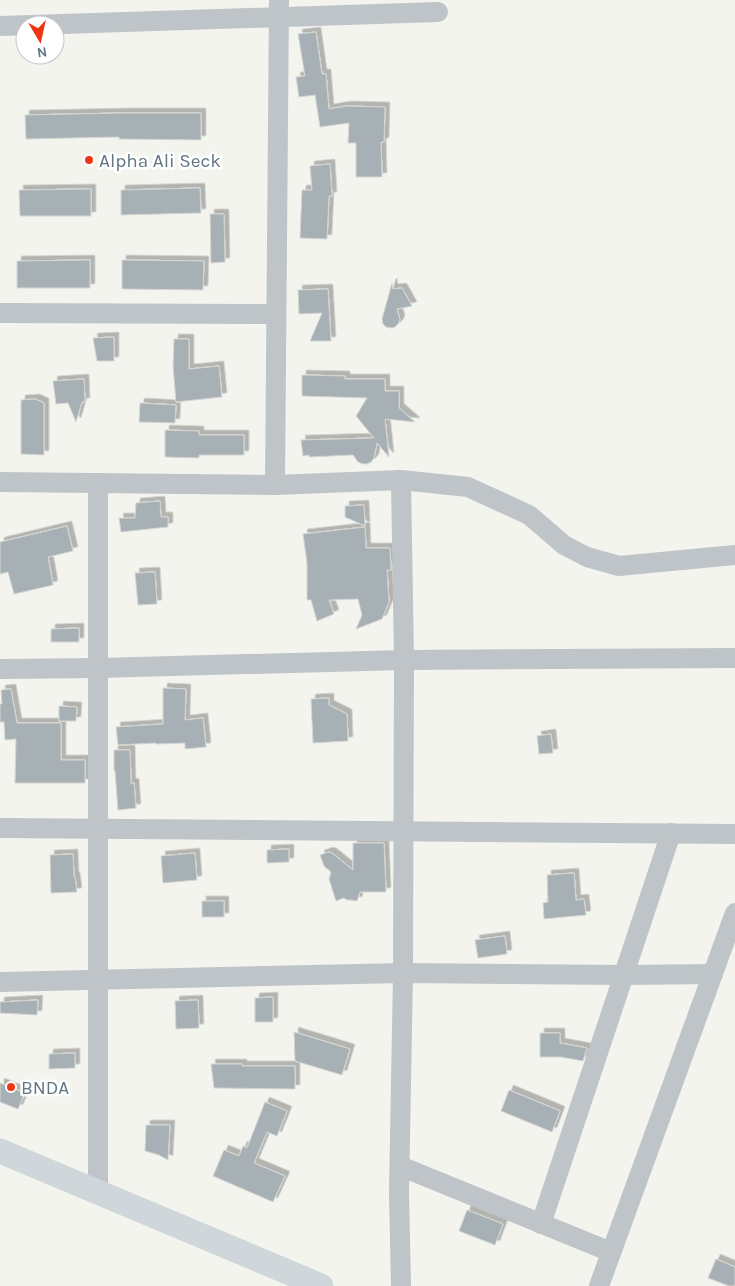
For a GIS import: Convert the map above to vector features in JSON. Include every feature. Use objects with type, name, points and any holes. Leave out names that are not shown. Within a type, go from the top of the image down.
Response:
[{"type":"main road","points":[[0,1151],[321,1286]]},
{"type":"street","points":[[0,26],[279,8],[411,6],[438,12]]},
{"type":"street","points":[[275,485],[279,8]]},
{"type":"street","points":[[0,313],[276,314]]},
{"type":"street","points":[[401,480],[404,660],[400,1166],[401,1286]]},
{"type":"street","points":[[0,482],[275,485],[401,480],[468,487],[529,515],[564,545],[587,557],[619,566],[735,555]]},
{"type":"street","points":[[98,483],[98,1192]]},
{"type":"street","points":[[0,669],[404,660],[735,658]]},
{"type":"street","points":[[0,828],[735,834]]},
{"type":"street","points":[[542,1224],[671,833]]},
{"type":"street","points":[[599,1286],[735,913]]},
{"type":"street","points":[[0,982],[403,973],[624,976],[713,974]]},
{"type":"street","points":[[400,1166],[611,1252]]},
{"type":"building","points":[[316,32],[322,74],[326,74],[329,109],[346,106],[385,107],[384,142],[381,142],[382,177],[356,177],[356,143],[348,143],[349,123],[320,127],[315,95],[299,97],[296,77],[305,76],[298,34]]},
{"type":"building","points":[[201,113],[201,140],[119,139],[119,137],[26,139],[25,115]]},
{"type":"building","points":[[330,164],[332,196],[329,196],[327,239],[300,238],[302,190],[312,190],[310,166]]},
{"type":"building","points":[[200,188],[201,213],[121,215],[121,190]]},
{"type":"building","points":[[91,189],[91,216],[20,216],[19,190]]},
{"type":"building","points":[[210,214],[224,214],[225,262],[211,263]]},
{"type":"building","points":[[90,260],[90,288],[17,288],[17,261]]},
{"type":"building","points":[[122,260],[204,261],[203,290],[122,289]]},
{"type":"building","points":[[392,283],[393,289],[402,288],[412,306],[397,309],[400,320],[395,327],[391,328],[383,324],[382,319]]},
{"type":"building","points":[[328,289],[331,341],[310,341],[322,313],[299,314],[298,290]]},
{"type":"building","points":[[114,337],[114,361],[97,361],[93,338]]},
{"type":"building","points":[[174,339],[189,339],[189,369],[219,366],[222,397],[176,402],[173,366]]},
{"type":"building","points":[[302,375],[345,376],[345,379],[385,379],[385,391],[399,391],[399,408],[415,422],[385,419],[389,457],[377,443],[374,458],[367,464],[358,462],[353,455],[303,456],[301,440],[374,438],[356,416],[367,398],[302,396]]},
{"type":"building","points":[[84,379],[85,402],[82,402],[76,422],[68,403],[56,404],[53,381]]},
{"type":"building","points":[[35,399],[44,403],[44,455],[21,454],[21,400]]},
{"type":"building","points":[[140,403],[176,405],[175,423],[139,422]]},
{"type":"building","points":[[165,430],[199,431],[199,435],[244,435],[244,455],[199,455],[199,458],[165,457]]},
{"type":"building","points":[[160,501],[161,517],[168,517],[168,527],[121,532],[119,518],[135,518],[136,503]]},
{"type":"building","points":[[364,505],[365,526],[345,517],[345,506]]},
{"type":"building","points":[[67,526],[73,551],[48,557],[53,585],[14,594],[8,572],[0,574],[0,542]]},
{"type":"building","points":[[365,527],[366,548],[390,548],[391,570],[387,570],[389,602],[382,619],[356,629],[362,615],[358,599],[329,600],[334,614],[317,621],[311,600],[307,600],[307,563],[303,534]]},
{"type":"building","points":[[155,572],[157,604],[138,605],[135,573]]},
{"type":"building","points":[[79,628],[79,642],[51,642],[51,629]]},
{"type":"building","points":[[163,688],[186,689],[185,720],[203,718],[206,747],[185,749],[185,743],[118,745],[116,727],[163,724]]},
{"type":"building","points":[[11,689],[17,723],[61,723],[61,760],[85,760],[85,783],[15,783],[16,739],[5,740],[4,722],[0,722],[1,690]]},
{"type":"building","points":[[329,698],[329,705],[347,714],[348,741],[313,743],[311,699]]},
{"type":"building","points":[[59,706],[77,707],[76,721],[59,721]]},
{"type":"building","points":[[551,734],[553,753],[539,754],[537,736]]},
{"type":"building","points":[[114,750],[130,750],[131,784],[134,783],[136,808],[118,810]]},
{"type":"building","points":[[353,843],[384,843],[386,892],[360,892],[357,901],[344,898],[336,901],[329,879],[331,872],[324,866],[320,855],[328,852],[332,853],[353,870]]},
{"type":"building","points":[[289,849],[289,862],[267,863],[267,850]]},
{"type":"building","points":[[195,853],[197,880],[163,883],[161,856]]},
{"type":"building","points":[[73,854],[77,892],[51,893],[50,855]]},
{"type":"building","points":[[574,873],[576,900],[584,899],[586,915],[544,919],[543,903],[548,902],[547,875]]},
{"type":"building","points":[[202,901],[224,901],[224,917],[202,917]]},
{"type":"building","points":[[505,936],[507,954],[478,958],[475,940]]},
{"type":"building","points":[[273,997],[273,1022],[255,1022],[255,998]]},
{"type":"building","points":[[38,1000],[37,1015],[0,1013],[0,1002]]},
{"type":"building","points":[[198,1000],[199,1028],[176,1029],[175,1001]]},
{"type":"building","points":[[294,1032],[350,1049],[342,1075],[295,1061]]},
{"type":"building","points":[[540,1033],[560,1033],[560,1043],[587,1048],[583,1061],[561,1057],[540,1057]]},
{"type":"building","points":[[75,1053],[75,1068],[49,1069],[49,1054]]},
{"type":"building","points":[[211,1064],[295,1066],[295,1089],[214,1088]]},
{"type":"building","points":[[0,1083],[25,1093],[18,1109],[0,1102]]},
{"type":"building","points":[[509,1090],[560,1111],[552,1132],[501,1111]]},
{"type":"building","points":[[265,1102],[287,1111],[277,1136],[267,1132],[254,1163],[285,1176],[273,1202],[213,1176],[224,1150],[239,1156],[243,1146],[247,1148]]},
{"type":"building","points":[[146,1125],[170,1125],[168,1160],[145,1151]]},
{"type":"building","points":[[467,1210],[503,1224],[495,1245],[459,1231]]},
{"type":"building","points":[[716,1259],[735,1267],[735,1286],[729,1286],[708,1278]]},
{"type":"place","name":"Alpha Ali Seck","points":[[89,160]]},
{"type":"place","name":"BNDA","points":[[11,1087]]}]
